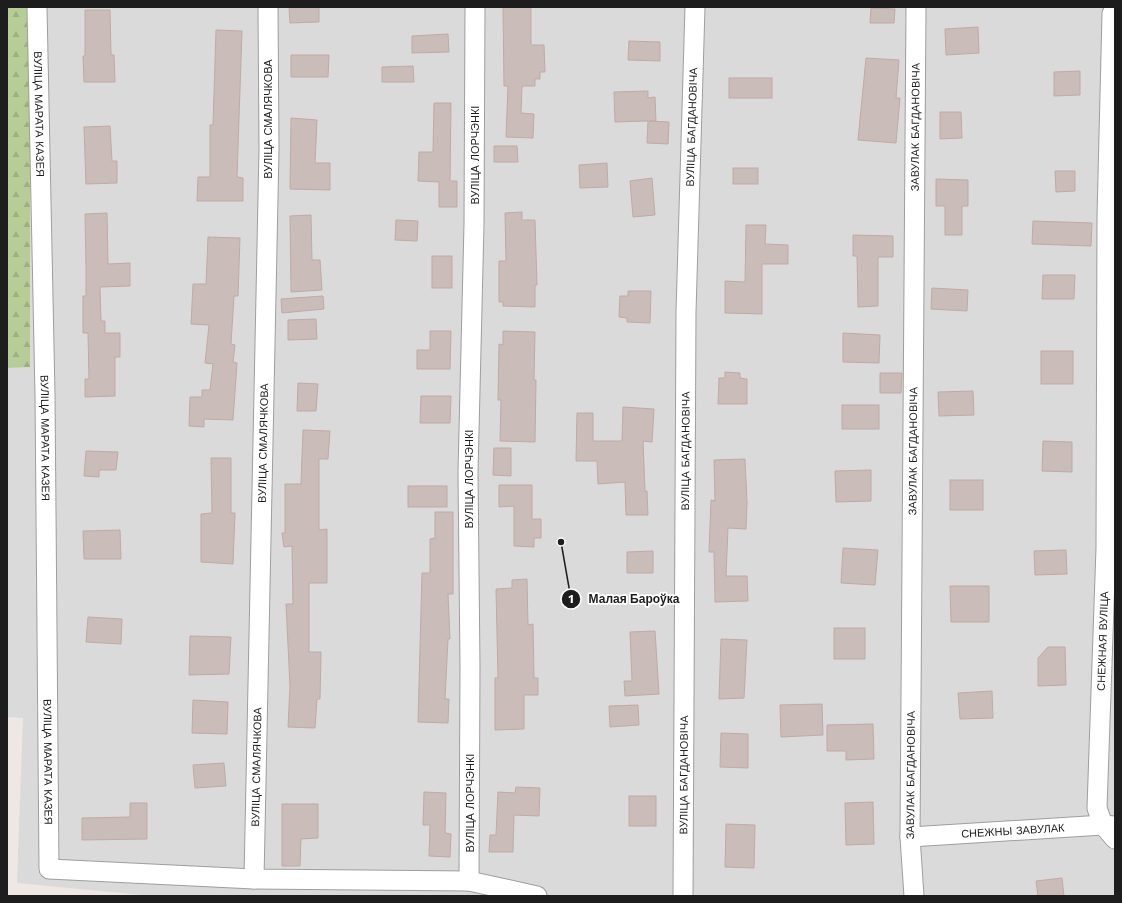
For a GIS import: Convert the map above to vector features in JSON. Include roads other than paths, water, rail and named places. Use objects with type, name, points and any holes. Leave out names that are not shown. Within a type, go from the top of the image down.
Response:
[{"type":"street","name":"ВУЛІЦА МАРАТА КАЗЕЯ","points":[[37,7],[45,387],[49,868],[254,879]]},
{"type":"street","name":"ВУЛІЦА СМАЛЯЧКОВА","points":[[254,879],[269,157],[268,7]]},
{"type":"street","name":"ВУЛІЦА ЛОРЧЭНКІ","points":[[469,881],[470,666],[468,472],[474,224],[475,7]]},
{"type":"street","name":"ВУЛІЦА БАГДАНОВІЧА","points":[[683,896],[686,312],[695,7]]},
{"type":"street","name":"ЗАВУЛАК БАГДАНОВІЧА","points":[[914,896],[910,837],[916,7]]},
{"type":"street","name":"СНЕЖНАЯ ВУЛІЦА","points":[[1111,830],[1097,808],[1106,548],[1107,216],[1112,14],[1115,7]]},
{"type":"street","name":"СНЕЖНЫ ЗАВУЛАК","points":[[910,837],[1111,830]]},
{"type":"street","points":[[254,879],[469,881],[537,896]]},
{"type":"place","name":"Малая Бароўка","points":[[561,542]]}]
